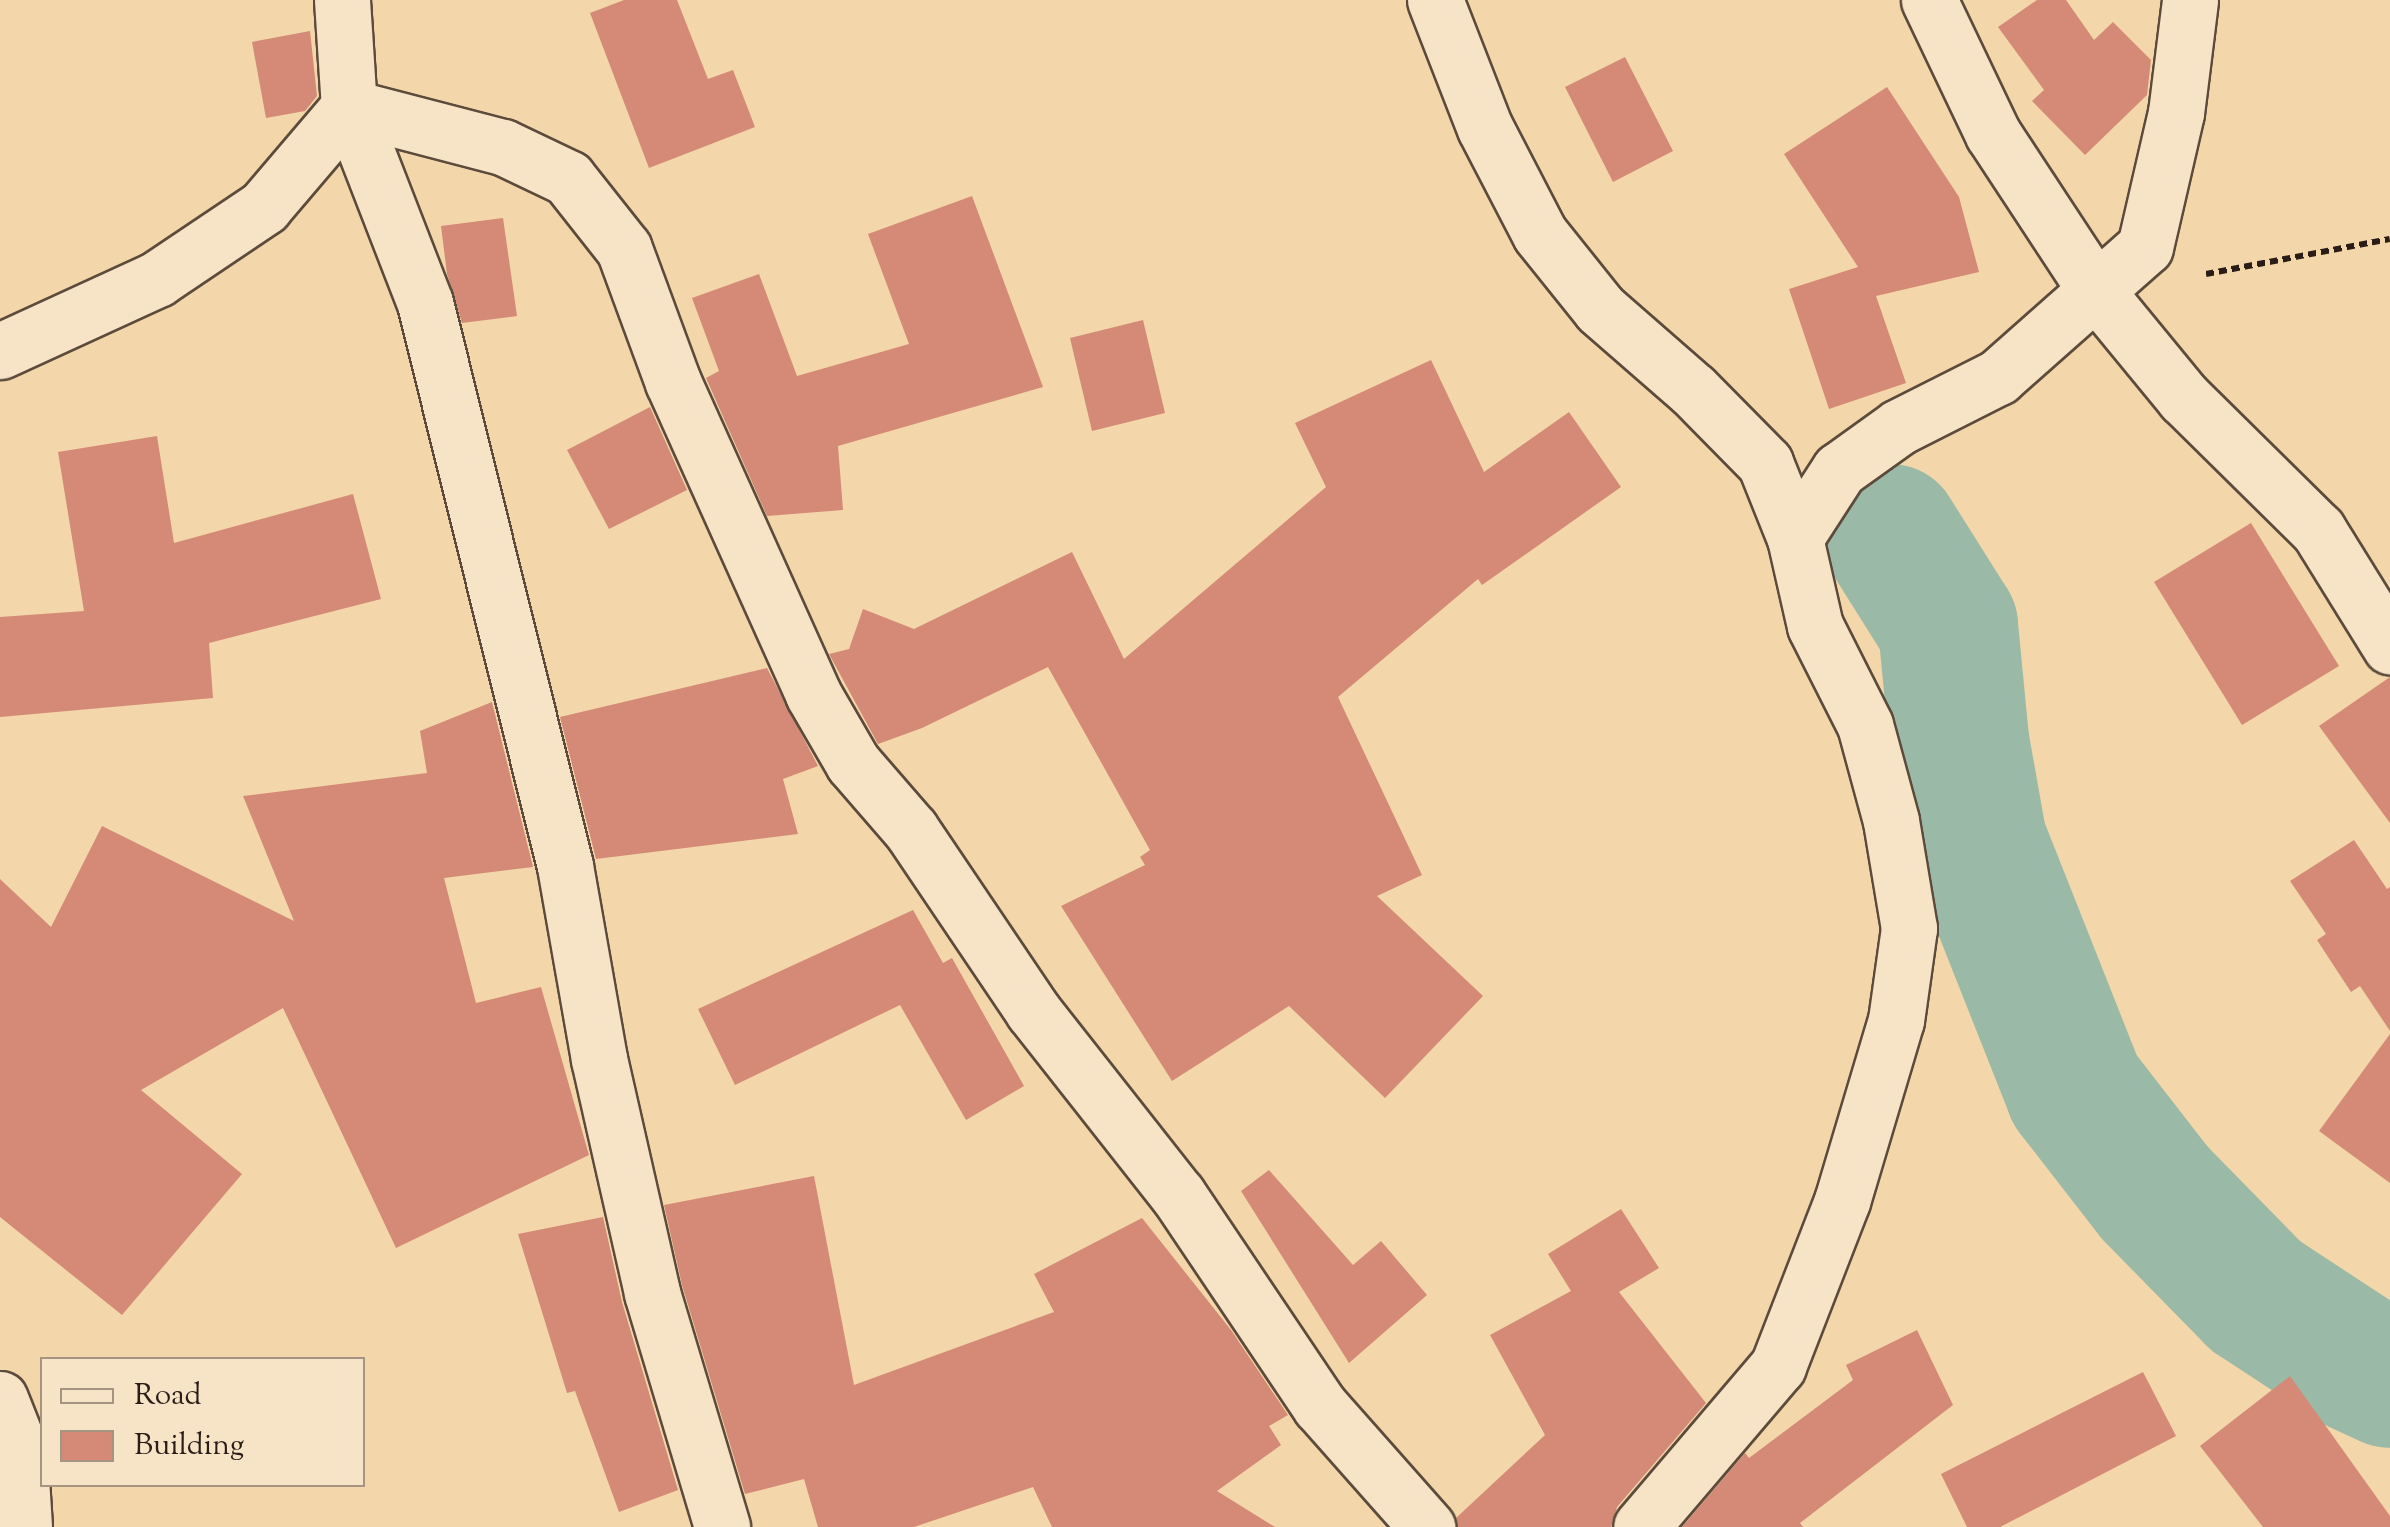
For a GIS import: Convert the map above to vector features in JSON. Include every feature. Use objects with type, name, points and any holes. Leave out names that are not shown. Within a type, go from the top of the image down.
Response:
[{"type":"street","points":[[342,0],[349,108],[430,323],[565,866],[599,1059],[652,1292],[722,1527]]},
{"type":"street","points":[[1435,0],[1486,128],[1540,234],[1600,308],[1693,390],[1765,463],[1795,538],[1816,626],[1864,725],[1891,820],[1908,928],[1896,1020],[1842,1201],[1778,1366],[1642,1527]]},
{"type":"street","points":[[1929,0],[1993,134],[2096,290],[2184,398],[2318,530],[2390,646]]},
{"type":"street","points":[[1795,538],[1839,470],[1898,427],[1998,377],[2146,247],[2176,112],[2190,0]]},
{"type":"street","points":[[0,351],[156,279],[264,207],[349,108]]},
{"type":"street","points":[[349,108],[503,147],[568,178],[624,249],[673,382],[813,694],[853,762],[911,830],[1033,1012],[1178,1194],[1320,1406],[1428,1527]]},
{"type":"street","points":[[0,1399],[19,1447],[24,1527]]},
{"type":"path","points":[[2200,275],[2390,240]]},
{"type":"building","points":[[624,0],[677,0],[708,79],[733,70],[755,127],[649,168],[590,13]]},
{"type":"building","points":[[2037,0],[2066,0],[2094,40],[2113,22],[2151,60],[2147,95],[2085,155],[2032,101],[2044,90],[1998,27]]},
{"type":"building","points":[[310,31],[317,96],[305,111],[266,118],[252,42]]},
{"type":"building","points":[[1625,57],[1673,151],[1613,182],[1565,87]]},
{"type":"building","points":[[1887,87],[1959,197],[1979,272],[1876,296],[1906,383],[1829,409],[1789,289],[1858,267],[1784,154]]},
{"type":"building","points":[[972,196],[1043,387],[838,446],[843,510],[767,516],[706,378],[719,371],[692,298],[759,274],[797,376],[909,344],[868,234]]},
{"type":"building","points":[[503,218],[517,316],[462,323],[447,274],[441,226]]},
{"type":"building","points":[[1143,320],[1165,413],[1092,431],[1070,338]]},
{"type":"building","points":[[1431,360],[1484,472],[1569,412],[1621,487],[1482,585],[1478,579],[1338,697],[1422,875],[1377,896],[1483,996],[1385,1098],[1289,1006],[1172,1081],[1061,906],[1145,865],[1140,857],[1150,850],[1048,667],[922,728],[878,744],[829,654],[849,649],[863,609],[914,629],[1072,552],[1124,659],[1326,487],[1295,423]]},
{"type":"building","points":[[650,407],[687,490],[609,529],[567,450]]},
{"type":"building","points":[[157,436],[174,543],[353,494],[381,599],[209,643],[213,698],[0,717],[0,617],[84,611],[58,452]]},
{"type":"building","points":[[2251,523],[2339,666],[2242,725],[2154,582]]},
{"type":"building","points":[[767,668],[818,766],[783,779],[798,834],[596,859],[560,717]]},
{"type":"building","points":[[2390,677],[2390,823],[2319,726]]},
{"type":"building","points":[[492,702],[533,867],[444,878],[476,1003],[541,987],[589,1155],[396,1248],[283,1008],[141,1090],[242,1174],[122,1315],[0,1217],[0,879],[51,927],[102,826],[294,921],[243,796],[427,773],[420,731]]},
{"type":"building","points":[[2354,840],[2387,889],[2390,887],[2390,1031],[2360,986],[2351,992],[2317,940],[2326,934],[2290,881]]},
{"type":"building","points":[[913,910],[943,963],[952,958],[1024,1086],[966,1120],[900,1005],[735,1085],[698,1009]]},
{"type":"building","points":[[2390,1034],[2390,1183],[2319,1131]]},
{"type":"building","points":[[1269,1170],[1353,1265],[1381,1241],[1427,1295],[1349,1363],[1241,1191]]},
{"type":"building","points":[[814,1176],[854,1385],[1054,1312],[1034,1274],[1142,1218],[1231,1330],[1288,1415],[1269,1426],[1281,1445],[1217,1491],[1275,1527],[1052,1527],[1033,1487],[914,1527],[818,1527],[804,1479],[745,1494],[682,1285],[664,1205]]},
{"type":"building","points":[[1621,1209],[1659,1268],[1619,1292],[1706,1403],[1617,1507],[1611,1527],[1457,1527],[1456,1518],[1545,1435],[1490,1335],[1571,1291],[1548,1254]]},
{"type":"building","points":[[603,1217],[622,1302],[678,1490],[619,1512],[575,1391],[567,1393],[518,1234]]},
{"type":"building","points":[[1917,1330],[1953,1405],[1800,1523],[1803,1527],[1682,1527],[1745,1453],[1749,1458],[1853,1380],[1846,1365]]},
{"type":"building","points":[[2143,1372],[2176,1436],[2000,1527],[1967,1527],[1941,1474]]},
{"type":"building","points":[[2290,1376],[2390,1516],[2390,1527],[2263,1527],[2200,1446]]},
{"type":"waterway","points":[[1890,534],[1948,626],[1959,741],[1977,842],[2075,1090],[2155,1193],[2256,1296],[2358,1363],[2390,1378]]}]
